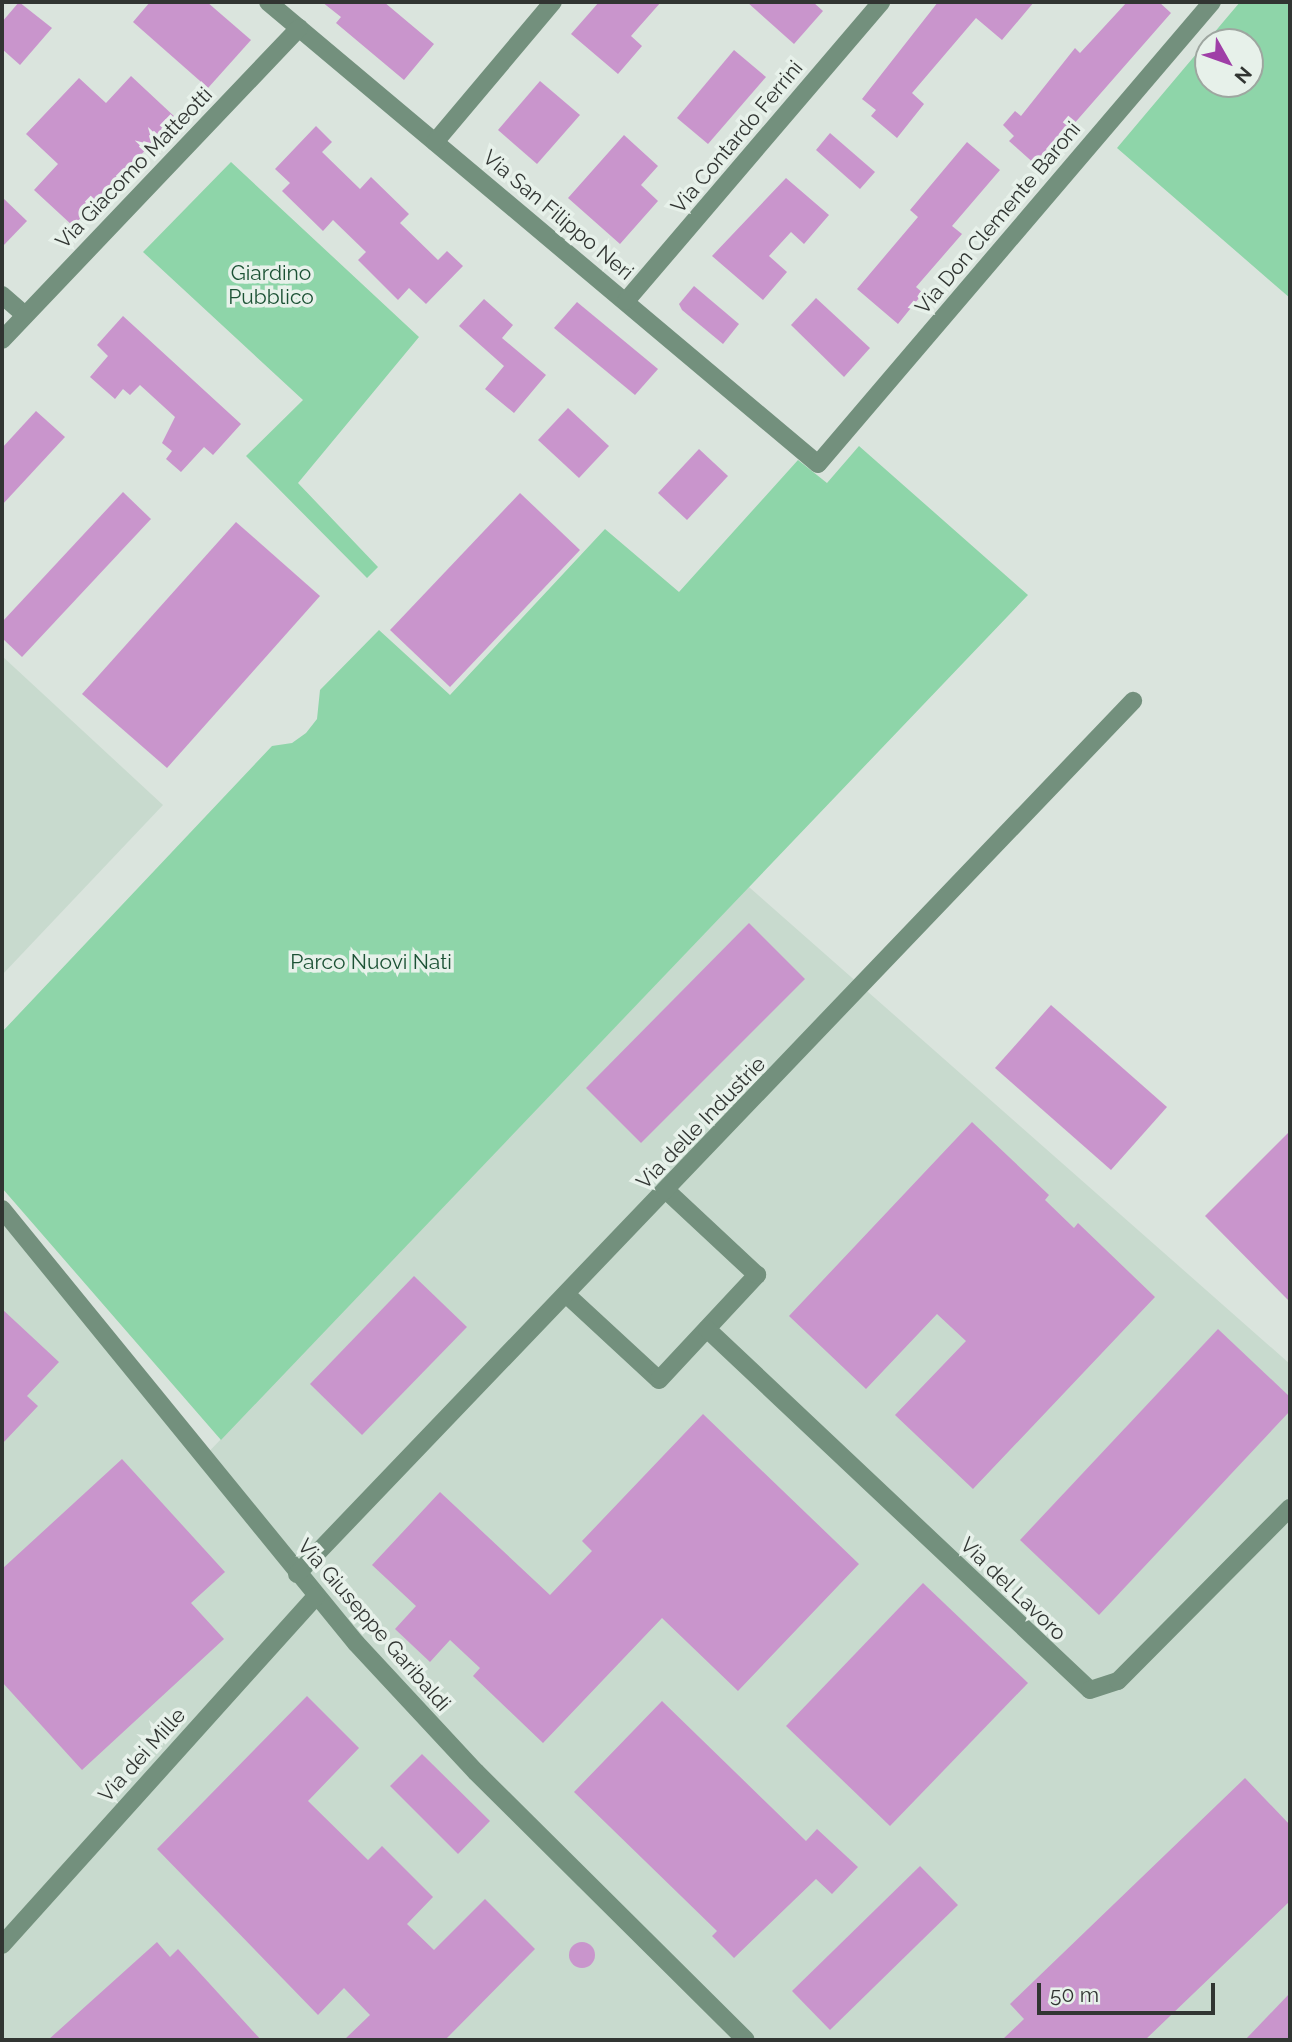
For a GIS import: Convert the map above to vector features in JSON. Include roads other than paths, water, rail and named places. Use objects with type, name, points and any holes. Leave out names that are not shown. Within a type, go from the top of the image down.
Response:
[{"type":"street","name":"Via San Filippo Neri","points":[[268,2],[818,464]]},
{"type":"street","points":[[435,142],[554,2]]},
{"type":"street","name":"Via Contardo Ferrini","points":[[626,301],[881,2]]},
{"type":"street","name":"Via Don Clemente Baroni","points":[[818,464],[1212,2]]},
{"type":"street","name":"Via Giacomo Matteotti","points":[[2,340],[299,28]]},
{"type":"street","points":[[2,295],[25,316]]},
{"type":"street","name":"Via delle Industrie","points":[[298,1574],[1133,701]]},
{"type":"street","points":[[567,1295],[659,1380],[757,1275],[667,1191]]},
{"type":"street","name":"Via Giuseppe Garibaldi","points":[[2,1209],[316,1596],[467,1763],[746,2040]]},
{"type":"street","name":"Via del Lavoro","points":[[706,1329],[1090,1690],[1118,1681],[1290,1508]]},
{"type":"street","name":"Via dei Mille","points":[[2,1945],[316,1596]]},
{"type":"park label","name":"Giardino Pubblico","points":[[271,285]]},
{"type":"park label","name":"Parco Nuovi Nati","points":[[371,962]]}]
